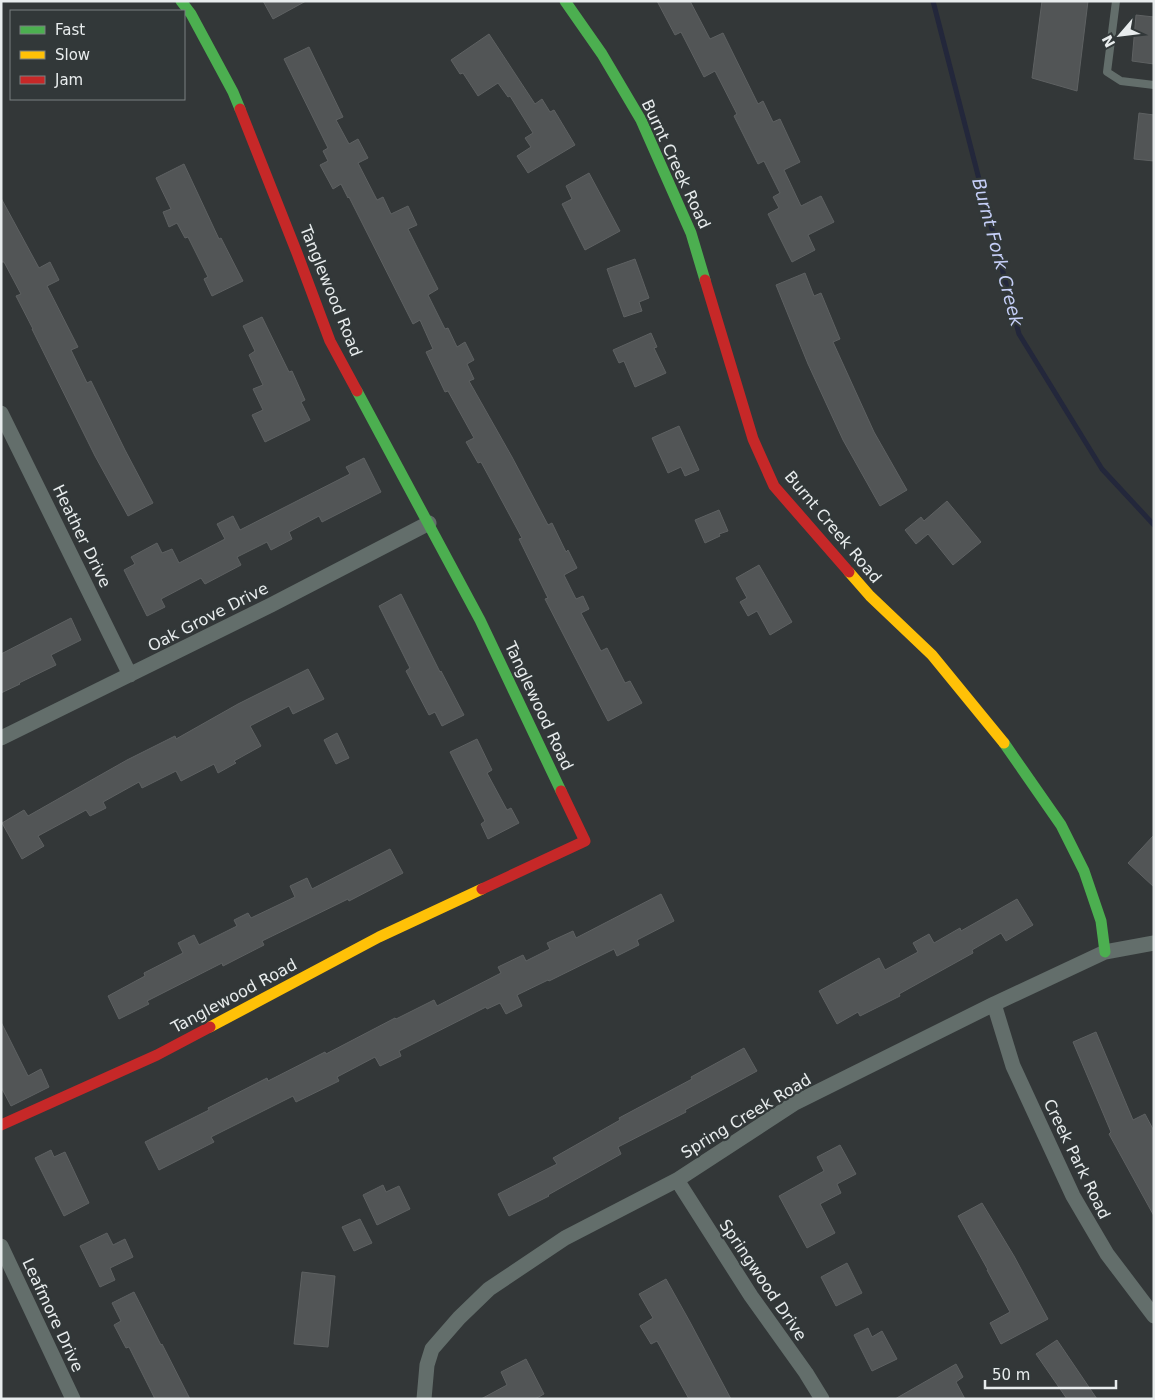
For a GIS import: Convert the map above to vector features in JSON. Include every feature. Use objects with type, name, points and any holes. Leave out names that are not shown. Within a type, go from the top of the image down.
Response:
[{"type":"street","name":"Tanglewood Road","points":[[1,1125],[157,1055],[379,936],[585,841],[480,620],[330,341],[233,92],[192,14],[181,1]]},
{"type":"street","name":"Burnt Creek Road","points":[[565,1],[602,54],[641,120],[691,233],[753,439],[774,486],[870,596],[932,655],[1010,749],[1061,825],[1084,871],[1101,921],[1105,952]]},
{"type":"street","name":"Heather Drive","points":[[1,413],[130,675]]},
{"type":"street","name":"Oak Grove Drive","points":[[1,738],[271,605],[429,523]]},
{"type":"street","name":"Spring Creek Road","points":[[424,1399],[427,1365],[432,1349],[459,1318],[488,1289],[565,1238],[677,1180],[795,1104],[994,1004],[1105,952],[1154,943]]},
{"type":"street","name":"Creek Park Road","points":[[994,1004],[1013,1066],[1073,1196],[1107,1254],[1154,1316]]},
{"type":"street","name":"Springwood Drive","points":[[677,1180],[751,1296],[822,1399]]},
{"type":"street","name":"Leafmore Drive","points":[[1,1246],[73,1399]]},
{"type":"lane","points":[[1116,1],[1107,72],[1122,81],[1154,85]]},
{"type":"building","points":[[263,1],[306,1],[273,19]]},
{"type":"building","points":[[657,1],[690,1],[710,39],[723,33],[758,104],[763,101],[773,122],[780,119],[800,162],[784,170],[801,206],[821,196],[834,222],[808,235],[815,250],[792,262],[768,214],[779,208],[773,197],[780,193],[764,161],[758,164],[734,116],[737,114],[715,71],[704,77],[681,32],[675,35]]},
{"type":"building","points":[[1042,1],[1088,1],[1077,91],[1032,78]]},
{"type":"building","points":[[1136,15],[1154,17],[1154,64],[1132,61]]},
{"type":"building","points":[[489,34],[535,104],[542,99],[550,112],[554,110],[575,145],[528,173],[517,156],[531,147],[525,138],[533,133],[510,96],[508,97],[498,83],[478,96],[463,73],[460,74],[451,60]]},
{"type":"building","points":[[309,47],[343,117],[336,120],[349,144],[358,139],[368,158],[358,163],[377,200],[383,197],[391,214],[408,206],[417,225],[408,229],[438,289],[428,295],[445,329],[448,328],[457,347],[465,342],[474,360],[467,364],[474,379],[469,381],[548,525],[552,523],[566,552],[568,550],[577,568],[564,575],[576,599],[583,596],[589,609],[581,613],[601,651],[607,648],[625,683],[630,681],[642,703],[608,721],[545,599],[548,598],[519,539],[522,538],[481,462],[478,463],[466,442],[474,438],[448,391],[445,392],[426,352],[433,349],[420,320],[413,324],[349,197],[341,184],[333,189],[320,165],[328,161],[323,151],[328,148],[284,59]]},
{"type":"building","points":[[1139,113],[1154,115],[1154,161],[1134,159]]},
{"type":"building","points":[[184,164],[219,239],[221,238],[243,281],[212,296],[204,279],[208,277],[188,237],[185,238],[177,223],[169,227],[163,212],[171,209],[156,178]]},
{"type":"building","points":[[589,173],[620,231],[585,250],[562,204],[572,199],[566,186]]},
{"type":"building","points":[[1,198],[39,268],[50,262],[59,280],[47,286],[78,347],[71,350],[87,383],[91,381],[153,503],[128,516],[95,456],[16,296],[21,294],[4,262],[1,262]]},
{"type":"building","points":[[635,259],[649,298],[639,302],[642,311],[624,317],[607,269]]},
{"type":"building","points":[[805,273],[814,296],[821,293],[840,339],[833,342],[874,432],[907,490],[880,506],[843,440],[808,364],[776,285]]},
{"type":"building","points":[[262,317],[289,372],[292,371],[305,400],[301,402],[310,420],[265,442],[252,415],[263,410],[253,389],[263,385],[249,355],[255,351],[243,326]]},
{"type":"building","points":[[651,333],[657,347],[654,348],[666,373],[635,387],[624,361],[619,363],[613,350]]},
{"type":"building","points":[[679,426],[699,470],[685,476],[681,467],[668,473],[652,438]]},
{"type":"building","points":[[364,458],[381,492],[322,522],[319,516],[289,532],[292,539],[271,550],[267,542],[237,557],[241,565],[205,584],[201,578],[161,599],[165,607],[147,616],[124,570],[135,564],[131,557],[157,543],[162,553],[172,549],[179,563],[225,539],[217,524],[233,516],[240,530],[350,474],[346,467]]},
{"type":"building","points":[[947,501],[981,542],[953,565],[928,534],[916,544],[905,530],[921,517],[924,521]]},
{"type":"building","points":[[719,510],[728,531],[719,534],[720,536],[705,543],[695,520]]},
{"type":"building","points":[[759,565],[792,622],[770,635],[757,611],[748,616],[740,602],[747,598],[736,578]]},
{"type":"building","points":[[401,594],[464,715],[442,726],[435,712],[429,715],[406,671],[410,668],[379,606]]},
{"type":"building","points":[[71,618],[81,640],[51,655],[56,665],[1,693],[1,654]]},
{"type":"building","points":[[308,669],[324,699],[293,714],[289,706],[250,726],[261,746],[234,761],[236,763],[218,773],[214,764],[181,781],[176,771],[142,788],[139,782],[103,802],[106,808],[90,816],[86,810],[38,836],[44,846],[22,859],[2,823],[24,810],[28,816],[127,760],[175,736],[176,739],[238,704]]},
{"type":"building","points":[[337,733],[349,758],[336,764],[324,740]]},
{"type":"building","points":[[477,739],[492,770],[487,773],[507,810],[511,808],[519,823],[488,839],[481,824],[485,821],[450,752]]},
{"type":"building","points":[[1154,835],[1154,887],[1128,863]]},
{"type":"building","points":[[390,849],[403,873],[349,901],[348,899],[262,941],[264,945],[223,966],[222,963],[147,1001],[149,1004],[119,1019],[108,996],[145,976],[144,973],[183,953],[178,943],[194,935],[199,945],[237,926],[234,920],[248,913],[251,918],[295,897],[290,886],[307,878],[312,889]]},
{"type":"building","points":[[661,894],[674,921],[637,940],[639,945],[617,956],[614,949],[517,995],[522,1006],[506,1014],[500,1003],[487,1009],[486,1007],[399,1051],[401,1056],[380,1066],[375,1057],[337,1077],[339,1081],[296,1102],[293,1096],[211,1137],[214,1142],[159,1170],[145,1142],[267,1078],[268,1081],[325,1052],[326,1054],[395,1018],[434,1000],[437,1006],[501,973],[498,967],[523,955],[526,961],[550,949],[547,943],[573,931],[576,938]]},
{"type":"building","points":[[1017,899],[1033,925],[1006,941],[1001,933],[972,950],[973,953],[899,994],[900,996],[860,1016],[858,1012],[837,1024],[819,991],[879,958],[885,970],[918,952],[913,943],[929,934],[934,943],[960,928],[961,931]]},
{"type":"building","points":[[1,1022],[28,1076],[41,1069],[49,1087],[11,1106],[1,1087]]},
{"type":"building","points":[[1096,1032],[1133,1120],[1145,1114],[1154,1131],[1154,1216],[1109,1134],[1111,1132],[1073,1042]]},
{"type":"building","points":[[744,1048],[757,1071],[685,1110],[686,1112],[618,1147],[621,1154],[549,1196],[509,1216],[498,1194],[557,1164],[553,1158],[620,1120],[619,1118],[692,1079],[691,1077]]},
{"type":"building","points":[[840,1145],[856,1174],[837,1184],[841,1193],[820,1204],[835,1233],[807,1248],[779,1196],[824,1171],[817,1157]]},
{"type":"building","points":[[51,1150],[54,1157],[65,1152],[89,1203],[64,1216],[35,1158]]},
{"type":"building","points":[[383,1185],[386,1192],[399,1186],[410,1209],[377,1225],[363,1195]]},
{"type":"building","points":[[982,1203],[1014,1256],[1048,1319],[1001,1344],[990,1323],[1010,1312],[958,1216]]},
{"type":"building","points":[[360,1219],[372,1243],[354,1251],[342,1227]]},
{"type":"building","points":[[107,1233],[113,1245],[125,1239],[133,1257],[110,1268],[115,1280],[100,1287],[80,1246]]},
{"type":"building","points":[[847,1263],[862,1293],[836,1306],[821,1277]]},
{"type":"building","points":[[302,1272],[335,1276],[328,1347],[294,1344]]},
{"type":"building","points":[[666,1279],[731,1399],[689,1399],[657,1341],[651,1344],[640,1326],[653,1318],[639,1294]]},
{"type":"building","points":[[134,1292],[190,1399],[155,1399],[129,1347],[126,1348],[114,1325],[121,1321],[112,1303]]},
{"type":"building","points":[[868,1328],[872,1337],[882,1331],[897,1359],[872,1371],[854,1335]]},
{"type":"building","points":[[1057,1340],[1097,1399],[1067,1399],[1036,1354]]},
{"type":"building","points":[[526,1359],[544,1394],[535,1399],[481,1399],[507,1385],[501,1372]]},
{"type":"building","points":[[956,1364],[963,1377],[956,1382],[965,1399],[895,1399]]},
{"type":"waterway","name":"Burnt Fork Creek","points":[[933,1],[1019,334],[1102,469],[1154,525]]},
{"type":"traffic: fast","points":[[181,1],[191,14],[233,92],[240,109]]},
{"type":"traffic: fast","points":[[565,1],[602,54],[641,120],[691,233],[705,280]]},
{"type":"traffic: fast","points":[[357,391],[480,620],[561,791]]},
{"type":"traffic: fast","points":[[1004,743],[1061,825],[1084,871],[1101,921],[1105,952]]},
{"type":"traffic: slow","points":[[849,572],[870,596],[932,655],[1004,743]]},
{"type":"traffic: slow","points":[[210,1027],[379,937],[482,889]]},
{"type":"traffic: jam","points":[[240,109],[330,341],[357,391]]},
{"type":"traffic: jam","points":[[705,280],[753,439],[774,486],[849,572]]},
{"type":"traffic: jam","points":[[482,889],[585,841],[561,791]]},
{"type":"traffic: jam","points":[[1,1125],[157,1055],[210,1027]]}]
